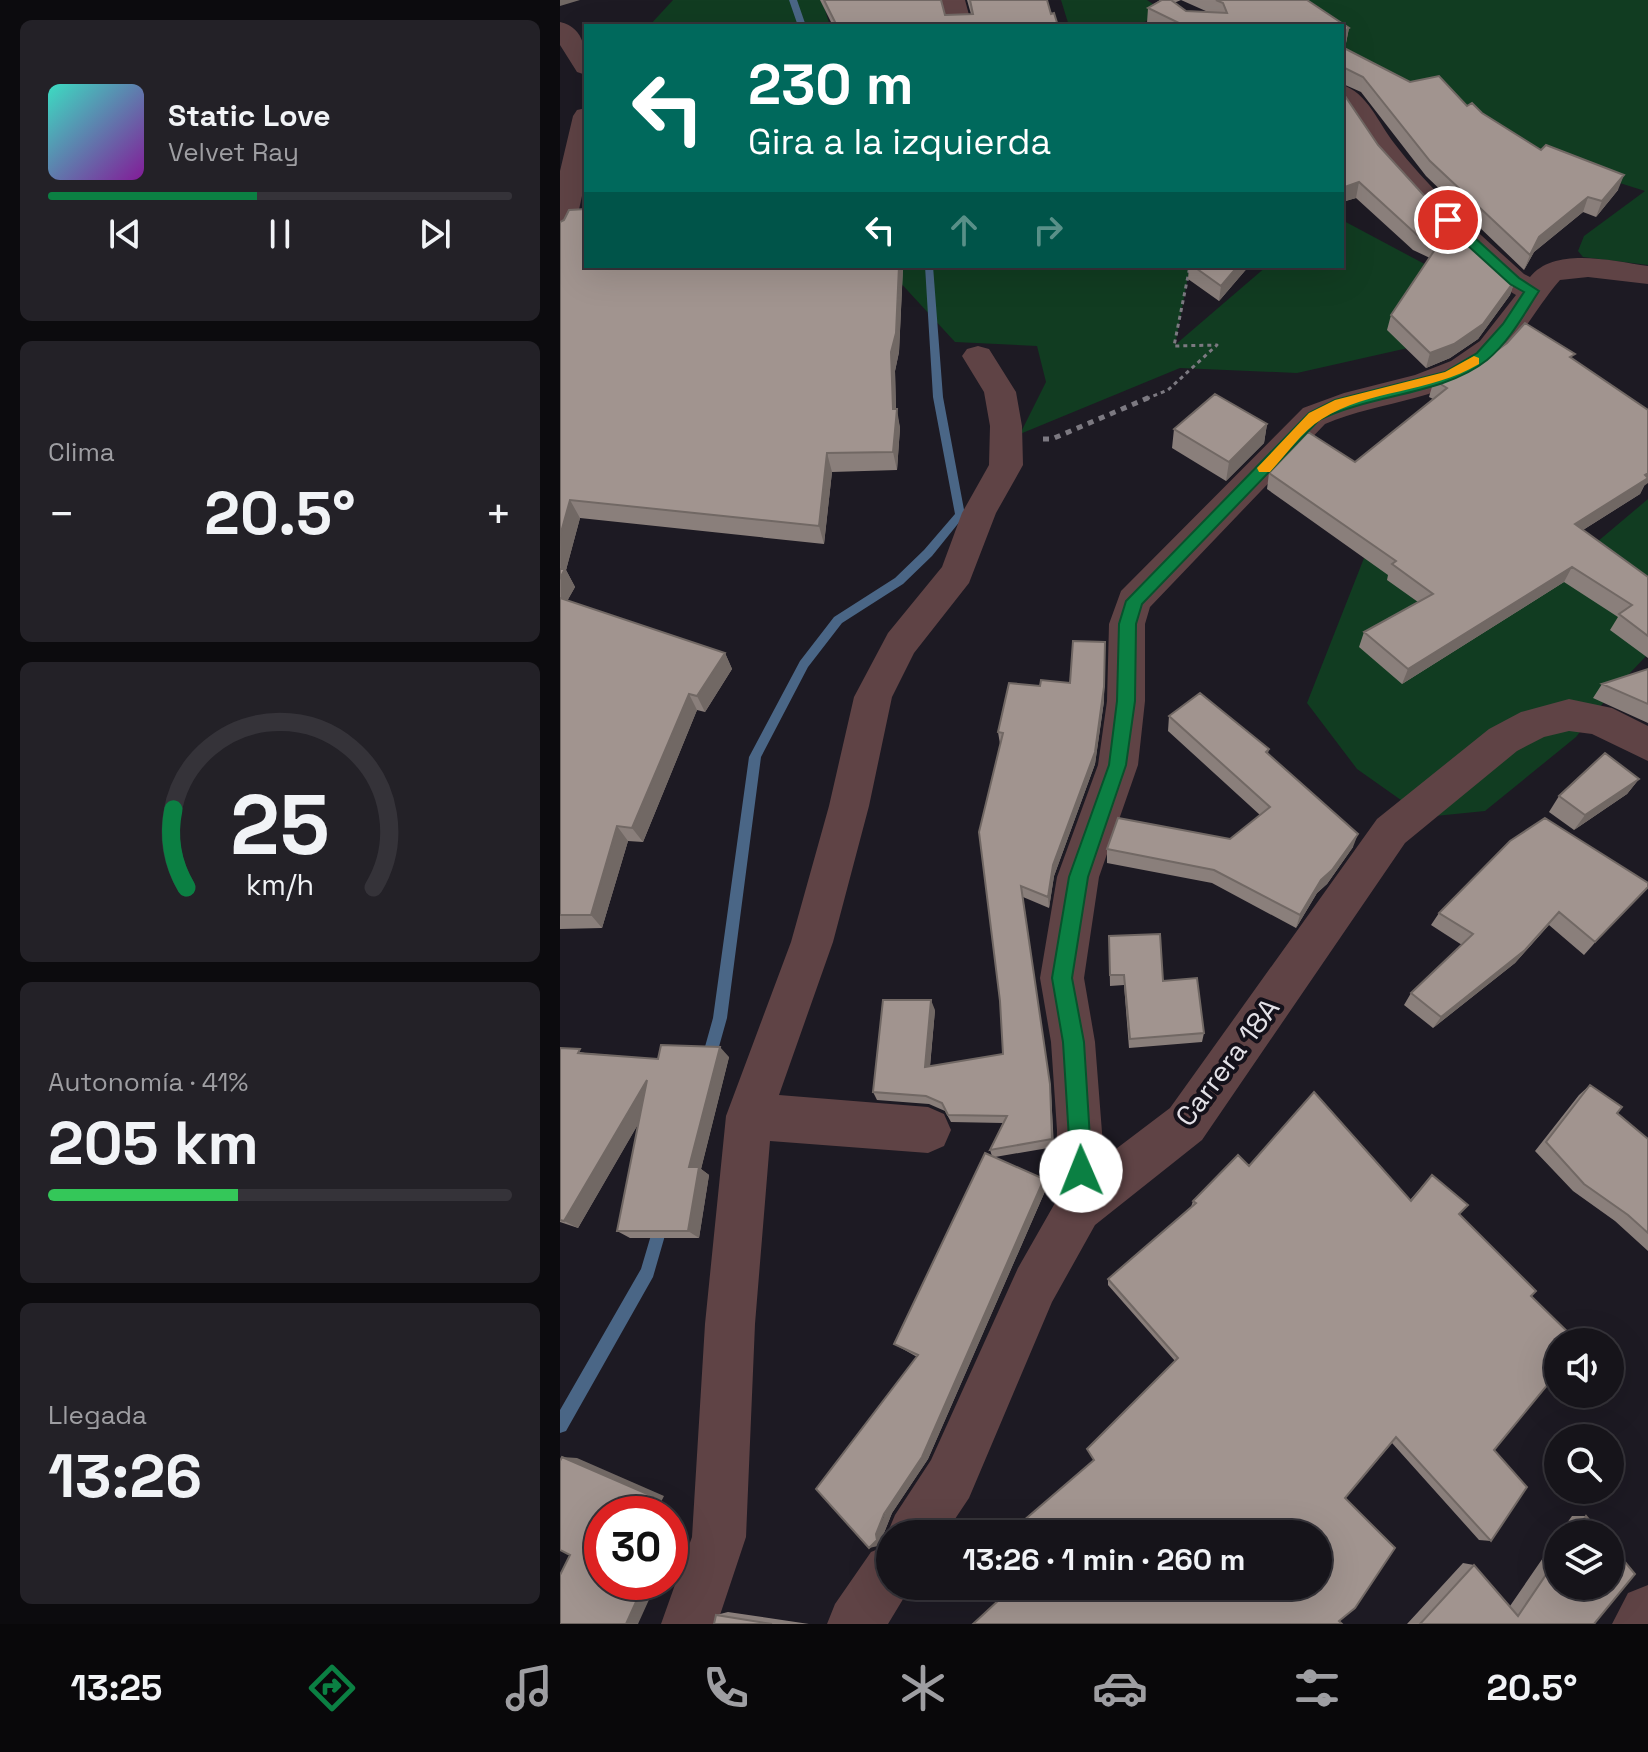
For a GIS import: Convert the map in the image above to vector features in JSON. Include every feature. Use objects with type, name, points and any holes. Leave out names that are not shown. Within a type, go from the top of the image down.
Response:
[{"type":"street","points":[[953,0],[959,24]]},
{"type":"street","points":[[562,33],[584,60]]},
{"type":"street","points":[[1344,95],[1358,109],[1385,150],[1448,220],[1514,281],[1532,291]]},
{"type":"street","points":[[560,232],[584,125]]},
{"type":"street","points":[[1078,1208],[1080,1130],[1073,1042],[1062,978],[1078,877],[1118,765],[1126,701],[1127,624],[1134,601],[1314,416],[1341,403],[1450,375],[1482,356],[1551,271],[1588,268],[1648,275]]},
{"type":"street","points":[[689,1624],[719,1537],[730,1324],[749,1116],[812,942],[849,806],[873,697],[901,643],[957,573],[979,513],[1006,465],[1000,392],[978,356]]},
{"type":"street","name":"Carrera 18A","points":[[923,1520],[950,1479],[1035,1285],[1078,1208],[1186,1124],[1391,831],[1503,740],[1535,723],[1569,715],[1599,719],[1648,745]]},
{"type":"street","points":[[749,1116],[928,1130]]},
{"type":"street","points":[[855,1624],[876,1592]]},
{"type":"street","points":[[1640,1624],[1648,1613]]},
{"type":"path","points":[[1006,439],[1052,439],[1168,390],[1217,345],[1174,346],[1190,268]]},
{"type":"green space","points":[[673,0],[822,0],[829,24],[651,24]]},
{"type":"green space","points":[[1061,0],[1147,0],[1162,10],[1142,24],[1068,24]]},
{"type":"green space","points":[[1264,0],[1648,0],[1648,265],[1583,257],[1578,251],[1584,236],[1645,191],[1531,155],[1408,93],[1344,49],[1344,24]]},
{"type":"green space","points":[[1344,221],[1432,268],[1439,341],[1297,373],[1180,368],[1020,434],[1046,382],[1037,346],[955,342],[887,268],[1190,268],[1175,345],[1265,268],[1344,268]]},
{"type":"green space","points":[[1648,499],[1648,654],[1576,737],[1485,811],[1425,817],[1357,769],[1307,703],[1366,553],[1565,569]]},
{"type":"building","points":[[824,0],[941,0],[945,15],[973,14],[970,0],[1047,0],[1057,24],[836,24]]},
{"type":"building","points":[[1162,0],[1171,0],[1186,11],[1227,13],[1223,3],[1216,0],[1307,0],[1343,24],[1181,24],[1148,8]]},
{"type":"building","points":[[1344,48],[1410,82],[1439,76],[1467,106],[1472,103],[1482,113],[1541,150],[1546,145],[1624,175],[1602,201],[1588,197],[1539,237],[1530,255],[1430,161],[1363,77],[1344,68]]},
{"type":"building","points":[[1344,94],[1378,145],[1440,213],[1515,280],[1483,324],[1454,344],[1430,353],[1391,315],[1438,245],[1417,235],[1359,182],[1344,187]]},
{"type":"building","points":[[584,209],[584,268],[899,268],[896,333],[891,352],[893,409],[897,409],[893,452],[827,453],[819,526],[570,500],[560,536],[560,222],[569,210]]},
{"type":"building","points":[[1196,268],[1236,268],[1221,286]]},
{"type":"building","points":[[1525,323],[1575,354],[1570,357],[1648,410],[1648,473],[1645,475],[1648,478],[1575,524],[1648,577],[1648,636],[1619,614],[1632,605],[1572,567],[1408,669],[1364,632],[1433,594],[1392,564],[1396,561],[1269,473],[1308,432],[1355,462],[1447,388],[1434,380],[1488,357],[1507,343]]},
{"type":"building","points":[[1215,394],[1267,424],[1229,462],[1174,429]]},
{"type":"building","points":[[560,598],[725,653],[697,696],[689,694],[632,828],[617,826],[591,915],[560,915]]},
{"type":"building","points":[[1073,641],[1105,642],[1104,687],[1095,752],[1053,865],[1048,897],[1021,886],[1050,1084],[1052,1139],[990,1150],[1007,1116],[948,1115],[942,1103],[926,1096],[873,1092],[883,1000],[931,1000],[925,1067],[1003,1054],[1000,1001],[979,832],[1003,733],[998,732],[1009,683],[1040,686],[1041,680],[1070,683]]},
{"type":"building","points":[[1648,669],[1648,704],[1602,684]]},
{"type":"building","points":[[1200,693],[1269,749],[1266,752],[1358,834],[1321,880],[1300,915],[1214,870],[1107,849],[1118,818],[1230,839],[1270,807],[1169,716]]},
{"type":"building","points":[[1605,753],[1639,779],[1585,815],[1559,796]]},
{"type":"building","points":[[1545,818],[1648,883],[1648,887],[1595,942],[1559,912],[1525,950],[1441,1017],[1411,993],[1473,934],[1439,913],[1510,841]]},
{"type":"building","points":[[1160,934],[1163,981],[1197,978],[1204,1033],[1130,1039],[1124,975],[1110,975],[1109,936]]},
{"type":"building","points":[[661,1045],[720,1047],[689,1167],[699,1167],[688,1231],[617,1231],[647,1080],[564,1221],[560,1220],[560,1048],[580,1049],[578,1053],[658,1059]]},
{"type":"building","points":[[1590,1085],[1622,1107],[1617,1113],[1648,1139],[1648,1233],[1584,1184],[1546,1142]]},
{"type":"building","points":[[1314,1092],[1411,1201],[1432,1175],[1468,1205],[1459,1214],[1536,1291],[1531,1296],[1564,1328],[1544,1328],[1544,1389],[1494,1450],[1527,1487],[1491,1541],[1396,1437],[1345,1498],[1395,1548],[1355,1608],[1339,1621],[1342,1624],[973,1624],[999,1600],[1332,1600],[1332,1520],[1024,1520],[1094,1460],[1087,1449],[1178,1358],[1108,1279],[1196,1203],[1193,1201],[1238,1155],[1249,1166]]},
{"type":"building","points":[[985,1153],[1044,1179],[922,1457],[882,1520],[876,1520],[876,1541],[869,1548],[816,1489],[918,1355],[894,1344]]},
{"type":"building","points":[[562,1457],[652,1496],[584,1496],[584,1600],[637,1600],[626,1624],[560,1624],[560,1575],[570,1555],[560,1550]]},
{"type":"building","points":[[1624,1561],[1635,1574],[1624,1587]]},
{"type":"building","points":[[1474,1565],[1518,1616],[1544,1578],[1544,1600],[1614,1600],[1594,1624],[1420,1624]]},
{"type":"building","points":[[716,1615],[772,1624],[714,1624]]},
{"type":"waterway","points":[[793,0],[801,24]]},
{"type":"waterway","points":[[708,1061],[720,1018],[755,757],[804,664],[838,620],[899,581],[960,515],[938,397],[929,268]]},
{"type":"waterway","points":[[560,1425],[648,1272],[661,1225]]},
{"type":"slow traffic","points":[[1264,468],[1314,416],[1341,403],[1450,375],[1474,361]]},
{"type":"route","points":[[1081,1171],[1073,1042],[1062,978],[1078,877],[1118,765],[1126,701],[1127,624],[1134,601],[1314,416],[1341,403],[1450,375],[1482,356],[1508,327],[1532,291],[1514,281],[1448,220]]}]
